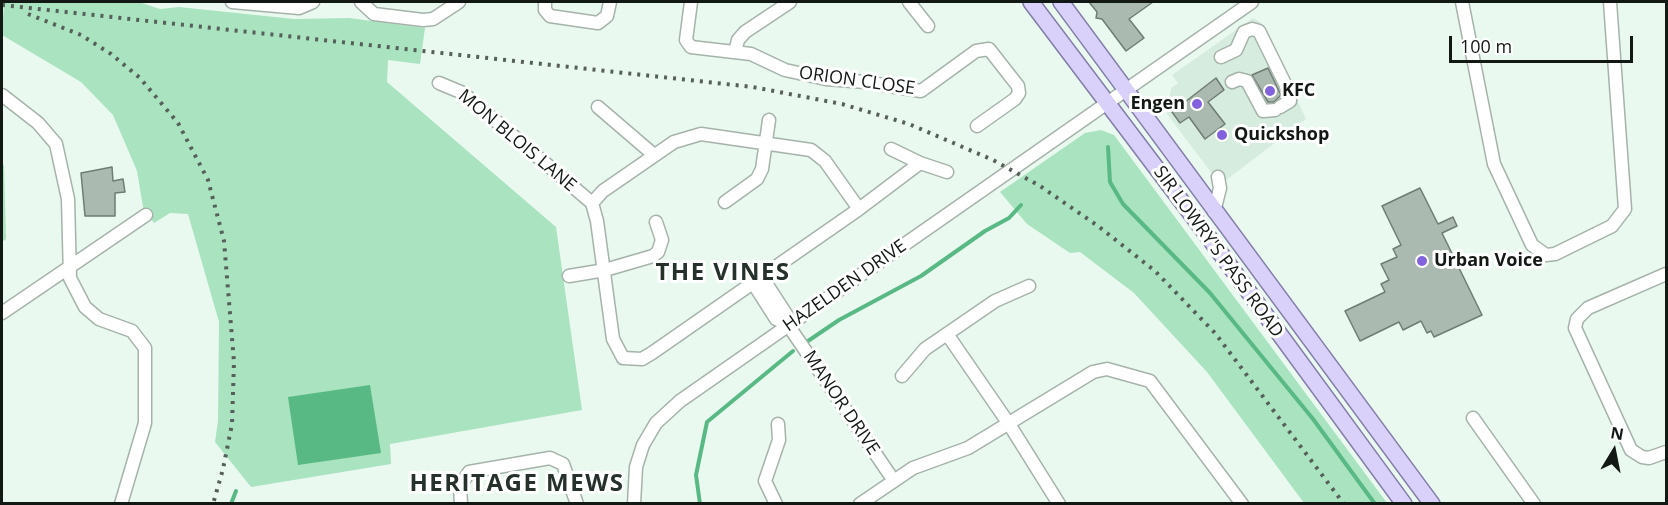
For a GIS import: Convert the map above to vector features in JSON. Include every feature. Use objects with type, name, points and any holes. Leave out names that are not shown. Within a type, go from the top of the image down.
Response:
[{"type":"main road","name":"SIR LOWRY'S PASS ROAD","points":[[1030,2],[1404,504]]},
{"type":"main road","name":"SIR LOWRY'S PASS ROAD","points":[[1061,2],[1432,504]]},
{"type":"street","points":[[232,2],[309,4]]},
{"type":"street","points":[[361,2],[374,14],[423,20],[433,19],[459,2]]},
{"type":"street","points":[[545,2],[545,10],[550,16],[598,22],[608,16],[610,2]]},
{"type":"street","name":"ORION CLOSE","points":[[691,2],[686,40],[688,45],[751,54],[798,74],[892,85],[913,92],[925,89],[976,51],[986,48],[994,53],[1018,86],[1019,93],[1015,99],[977,126]]},
{"type":"street","points":[[735,52],[738,40],[745,32],[790,2]]},
{"type":"street","name":"HAZELDEN DRIVE","points":[[634,504],[636,467],[643,445],[656,423],[680,401],[1252,2]]},
{"type":"street","points":[[1461,2],[1494,164],[1532,245],[1546,255],[1555,254],[1612,226],[1625,209],[1610,2]]},
{"type":"street","points":[[913,3],[928,26]]},
{"type":"street","points":[[1221,57],[1236,50],[1244,32],[1251,29],[1259,31],[1290,94],[1290,101],[1277,108],[1263,111],[1246,81],[1239,79],[1232,82]]},
{"type":"street","name":"MON BLOIS LANE","points":[[439,83],[463,93],[592,203]]},
{"type":"street","points":[[2,95],[38,123],[56,144],[68,199],[70,278],[85,307],[99,319],[132,332],[145,348],[145,423],[121,504]]},
{"type":"street","points":[[598,107],[654,155]]},
{"type":"street","points":[[725,202],[758,179],[762,169],[769,120]]},
{"type":"street","points":[[859,209],[819,155],[811,150],[701,134],[680,139],[603,191],[592,203],[615,346],[623,358],[642,359],[859,209],[920,163]]},
{"type":"street","points":[[891,149],[920,163],[947,172]]},
{"type":"street","points":[[1214,212],[1220,188],[1218,177]]},
{"type":"street","points":[[2,313],[146,215]]},
{"type":"street","points":[[569,276],[639,262],[658,252],[662,240],[656,222]]},
{"type":"street","points":[[1666,274],[1588,308],[1581,314],[1575,328],[1632,450],[1642,457],[1649,458],[1666,452]]},
{"type":"street","name":"MANOR DRIVE","points":[[758,280],[786,314],[788,325],[894,481]]},
{"type":"street","points":[[902,376],[918,356],[947,334],[995,300],[1029,286]]},
{"type":"street","points":[[2,298],[14,304]]},
{"type":"street","points":[[947,334],[1009,424],[1059,504]]},
{"type":"street","points":[[860,504],[928,461],[968,448],[1093,372],[1107,369],[1150,381],[1242,504]]},
{"type":"street","points":[[1473,418],[1533,504]]},
{"type":"street","points":[[776,504],[765,482],[778,440],[778,424]]},
{"type":"street","points":[[461,504],[460,487],[469,472],[550,458],[562,464],[577,504]]},
{"type":"shaded area","points":[[4,2],[139,2],[160,9],[179,7],[294,19],[349,18],[425,28],[420,64],[388,60],[387,82],[556,227],[582,410],[390,444],[391,464],[251,487],[215,442],[218,421],[219,322],[188,214],[170,213],[154,223],[143,207],[137,171],[113,115],[81,82],[2,35]]},
{"type":"shaded area","points":[[1253,18],[1260,22],[1306,119],[1225,181],[1213,175],[1167,114],[1171,88],[1178,83],[1172,75]]},
{"type":"shaded area","points":[[1101,130],[1114,135],[1387,503],[1304,503],[1207,372],[1134,293],[1080,252],[1070,253],[1027,224],[1000,192],[1085,133]]},
{"type":"shaded area","points":[[2,165],[4,165],[6,239],[2,242]]},
{"type":"shaded area","points":[[370,385],[381,453],[298,465],[288,397]]},
{"type":"building","points":[[1089,2],[1153,2],[1129,19],[1144,38],[1126,51],[1102,19],[1096,18],[1097,12]]},
{"type":"building","name":"KFC","points":[[1268,68],[1281,95],[1274,102],[1268,102],[1252,75]]},
{"type":"building","points":[[1216,78],[1224,90],[1208,102],[1225,124],[1205,139],[1189,117],[1180,123],[1172,112]]},
{"type":"building","points":[[112,167],[113,181],[123,179],[125,192],[115,193],[115,216],[85,216],[81,173]]},
{"type":"building","name":"Urban Voice","points":[[1420,188],[1438,224],[1453,217],[1457,226],[1442,233],[1482,315],[1434,337],[1431,331],[1427,333],[1421,321],[1403,330],[1399,322],[1360,341],[1345,311],[1385,292],[1381,284],[1389,280],[1381,264],[1397,257],[1393,249],[1401,245],[1382,206]]},
{"type":"waterway","points":[[1108,147],[1110,182],[1123,204],[1210,293],[1313,419],[1375,504]]},
{"type":"waterway","points":[[808,341],[839,320],[921,276],[985,231],[1009,218],[1021,205]]},
{"type":"waterway","points":[[700,504],[696,475],[707,422],[793,351]]},
{"type":"waterway","points":[[231,504],[236,491]]},
{"type":"railway","points":[[2,5],[753,87],[842,104],[909,124],[993,160],[1040,186],[1098,226],[1155,271],[1215,333],[1344,504]]},
{"type":"railway","points":[[28,14],[81,35],[111,54],[140,78],[178,123],[208,180],[224,241],[234,362],[232,424],[213,504]]},
{"type":"place","name":"KFC","points":[[1270,91]]},
{"type":"place","name":"Engen","points":[[1197,104]]},
{"type":"place","name":"Quickshop","points":[[1222,135]]},
{"type":"place","name":"Urban Voice","points":[[1422,261]]},
{"type":"district","name":"THE VINES","points":[[723,273]]},
{"type":"district","name":"HERITAGE MEWS","points":[[517,484]]}]
